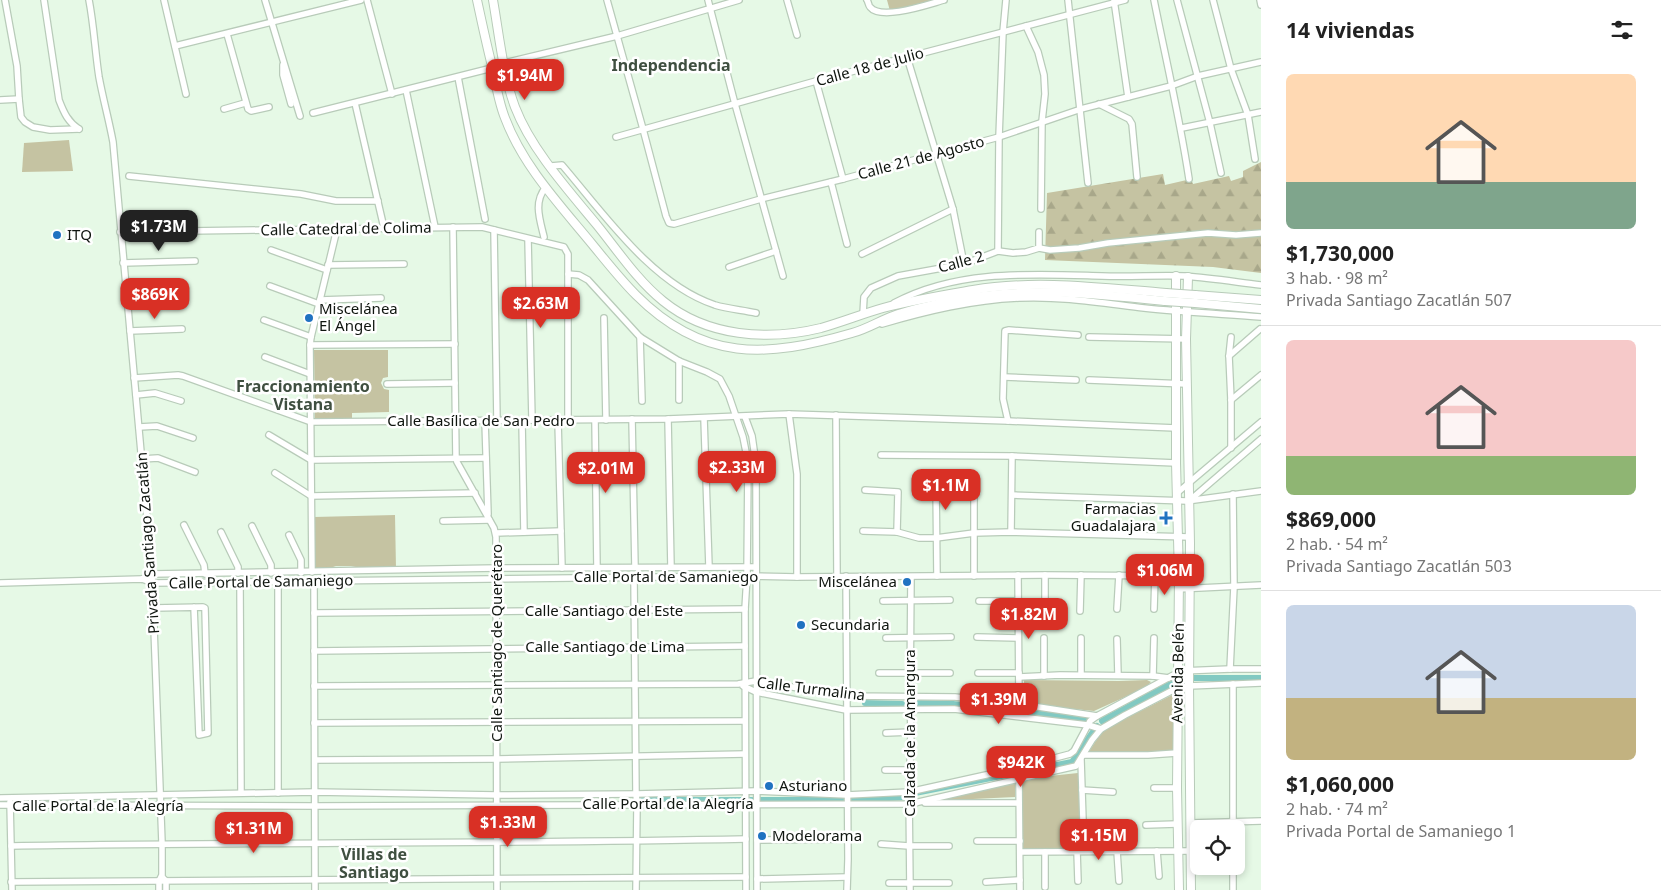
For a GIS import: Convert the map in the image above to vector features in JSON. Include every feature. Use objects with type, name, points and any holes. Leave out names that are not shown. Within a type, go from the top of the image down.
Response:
[{"type":"main road","points":[[477,0],[505,119],[525,158],[621,280],[662,318],[675,327],[706,342],[732,349],[773,350],[826,340],[870,327],[891,317],[946,302],[1006,293],[1044,291],[1195,299],[1261,300]]},
{"type":"main road","points":[[493,0],[510,90],[521,122],[531,139],[572,195],[642,282],[665,303],[698,322],[714,328],[740,333],[778,335],[821,328],[885,307],[976,289],[1005,286],[1076,286],[1165,297]]},
{"type":"main road","name":"Avenida Belén","points":[[1176,276],[1176,463],[1179,576],[1177,824],[1179,890]]},
{"type":"main road","name":"Avenida Belén","points":[[1188,276],[1186,384],[1190,483],[1190,823]]},
{"type":"main road","points":[[1195,299],[1261,309]]},
{"type":"main road","name":"Avenida Belén","points":[[1191,875],[1191,890]]},
{"type":"street","points":[[5,0],[17,66],[18,99],[22,117],[25,122],[33,127],[50,130],[80,129],[71,124],[59,100],[44,0]]},
{"type":"street","name":"Privada Santiago Zacatlán","points":[[89,0],[94,24],[100,80],[113,142],[152,574],[162,879]]},
{"type":"street","points":[[164,0],[186,94]]},
{"type":"street","points":[[265,0],[270,22],[300,116]]},
{"type":"street","points":[[175,46],[362,0]]},
{"type":"street","points":[[367,0],[392,94]]},
{"type":"street","points":[[607,0],[643,129]]},
{"type":"street","points":[[708,0],[783,276]]},
{"type":"street","points":[[504,63],[617,36],[739,0]]},
{"type":"street","points":[[787,0],[797,35]]},
{"type":"street","points":[[867,0],[870,7],[876,11],[889,13],[944,0]]},
{"type":"street","name":"Calle 2","points":[[863,314],[864,297],[870,288],[898,276],[964,264],[998,251],[999,137],[1006,0]]},
{"type":"street","points":[[1068,0],[1088,183]]},
{"type":"street","name":"Calle 18 de Julio","points":[[616,137],[908,56],[1114,1],[1125,0]]},
{"type":"street","points":[[1154,0],[1171,86],[1182,128],[1189,179]]},
{"type":"street","points":[[1176,0],[1198,76],[1221,173]]},
{"type":"street","points":[[1213,0],[1231,69],[1248,115],[1255,159]]},
{"type":"street","points":[[1260,0],[1261,5]]},
{"type":"street","points":[[1114,1],[1128,97]]},
{"type":"street","points":[[1026,26],[1038,52],[1044,75],[1041,209]]},
{"type":"street","points":[[226,34],[245,103],[251,111],[269,107]]},
{"type":"street","points":[[908,56],[952,210],[964,264]]},
{"type":"street","points":[[283,61],[283,75],[291,104]]},
{"type":"street","name":"Calle 21 de Agosto","points":[[643,129],[666,216],[669,223],[674,224],[761,198],[843,179],[999,137],[1081,109],[1171,86],[1198,76],[1261,62]]},
{"type":"street","points":[[313,113],[492,68]]},
{"type":"street","points":[[458,77],[484,219]]},
{"type":"street","points":[[816,81],[843,179]]},
{"type":"street","points":[[406,90],[435,227]]},
{"type":"street","points":[[0,100],[18,99]]},
{"type":"street","points":[[224,108],[245,103]]},
{"type":"street","points":[[355,103],[384,228]]},
{"type":"street","points":[[1098,104],[1129,119],[1132,124],[1137,177]]},
{"type":"street","points":[[1182,128],[1261,112]]},
{"type":"street","points":[[551,166],[562,165],[634,249],[666,278],[715,305],[756,313]]},
{"type":"street","points":[[129,176],[301,194],[336,201],[378,201]]},
{"type":"street","points":[[831,182],[847,244]]},
{"type":"street","points":[[544,237],[538,211],[538,201],[546,187]]},
{"type":"street","points":[[862,254],[952,210]]},
{"type":"street","name":"Calle Santiago de Querétaro","points":[[453,227],[456,458],[496,532],[497,890]]},
{"type":"street","name":"Calle Catedral de Colima","points":[[120,232],[485,227],[564,247],[567,250],[568,274]]},
{"type":"street","points":[[312,572],[310,345],[338,229]]},
{"type":"street","points":[[494,230],[497,421]]},
{"type":"street","points":[[1039,232],[1039,248]]},
{"type":"street","points":[[998,251],[1013,253],[1039,248],[1050,250],[1079,248],[1116,242],[1208,233],[1236,235],[1261,233]]},
{"type":"street","points":[[528,239],[532,420]]},
{"type":"street","points":[[271,250],[328,268],[404,264]]},
{"type":"street","points":[[729,268],[776,251]]},
{"type":"street","points":[[123,264],[195,261]]},
{"type":"street","points":[[568,420],[568,274],[579,275],[588,280],[640,337],[679,361],[720,379],[737,417],[748,462],[745,609],[746,890]]},
{"type":"street","points":[[885,307],[908,295],[953,281],[1026,274],[1188,276],[1261,285]]},
{"type":"street","points":[[270,286],[319,302],[381,298]]},
{"type":"street","points":[[126,297],[179,296]]},
{"type":"street","points":[[870,327],[951,306],[1018,298],[1058,298],[1186,312],[1261,317]]},
{"type":"street","points":[[604,318],[606,420]]},
{"type":"street","points":[[264,320],[311,337]]},
{"type":"street","points":[[130,331],[182,329]]},
{"type":"street","points":[[1230,356],[1260,329]]},
{"type":"street","points":[[1008,420],[1003,399],[1005,331],[1078,335]]},
{"type":"street","points":[[640,337],[642,401]]},
{"type":"street","points":[[1089,337],[1186,339]]},
{"type":"street","points":[[1230,448],[1231,337]]},
{"type":"street","points":[[310,345],[455,344]]},
{"type":"street","points":[[265,357],[310,374]]},
{"type":"street","points":[[678,400],[679,361]]},
{"type":"street","points":[[1231,400],[1261,375]]},
{"type":"street","name":"Calle Basílica de San Pedro","points":[[134,378],[183,376],[311,422],[668,419],[789,414],[1008,420],[1176,428]]},
{"type":"street","points":[[1004,377],[1076,380]]},
{"type":"street","points":[[1089,380],[1186,384]]},
{"type":"street","points":[[387,384],[455,383]]},
{"type":"street","points":[[136,395],[155,393],[181,401]]},
{"type":"street","points":[[789,414],[797,474],[797,577]]},
{"type":"street","points":[[836,415],[837,576]]},
{"type":"street","points":[[745,417],[752,436],[756,464],[757,890]]},
{"type":"street","points":[[704,418],[709,567]]},
{"type":"street","points":[[632,419],[635,567]]},
{"type":"street","points":[[668,419],[671,567]]},
{"type":"street","points":[[558,420],[562,568]]},
{"type":"street","points":[[595,420],[597,568]]},
{"type":"street","points":[[444,521],[488,519],[486,421]]},
{"type":"street","points":[[522,421],[524,532]]},
{"type":"street","points":[[1177,497],[1190,483],[1261,422]]},
{"type":"street","points":[[139,427],[157,426],[193,438]]},
{"type":"street","points":[[269,435],[311,460],[486,458]]},
{"type":"street","points":[[1189,500],[1261,439]]},
{"type":"street","points":[[881,455],[1012,456],[1176,463]]},
{"type":"street","points":[[1011,532],[1012,456]]},
{"type":"street","points":[[142,459],[158,458],[195,472]]},
{"type":"street","points":[[275,473],[312,496],[475,493]]},
{"type":"street","points":[[937,576],[937,481],[940,478],[969,477],[973,479],[974,483],[974,576]]},
{"type":"street","points":[[865,490],[898,492],[897,532]]},
{"type":"street","points":[[1012,495],[1177,497],[1189,500],[1261,491]]},
{"type":"street","points":[[1230,668],[1234,587],[1233,494]]},
{"type":"street","points":[[184,525],[204,566],[204,574]]},
{"type":"street","points":[[252,526],[271,565],[271,573]]},
{"type":"street","points":[[496,532],[561,531]]},
{"type":"street","points":[[863,531],[897,532],[919,538],[1011,532],[1190,537]]},
{"type":"street","points":[[221,532],[238,566],[238,574]]},
{"type":"street","points":[[289,535],[301,560],[301,573]]},
{"type":"street","name":"Calle Portal de Samaniego","points":[[142,579],[152,574],[301,573],[496,568],[756,567]]},
{"type":"street","points":[[1018,575],[1018,704]]},
{"type":"street","points":[[1045,575],[1045,611]]},
{"type":"street","points":[[1080,610],[1081,575]]},
{"type":"street","points":[[1117,609],[1118,575]]},
{"type":"street","name":"Calle Portal de Samaniego","points":[[0,583],[142,579],[152,583],[747,576],[1190,576]]},
{"type":"street","points":[[846,576],[847,890]]},
{"type":"street","points":[[1154,609],[1155,576]]},
{"type":"street","points":[[634,577],[637,804],[636,890]]},
{"type":"street","name":"Calzada de la Amargura","points":[[910,890],[909,846],[912,804],[909,792],[912,732],[910,708],[911,577]]},
{"type":"street","points":[[314,581],[315,890]]},
{"type":"street","points":[[240,582],[241,793]]},
{"type":"street","points":[[278,582],[278,793]]},
{"type":"street","points":[[1178,589],[1261,585]]},
{"type":"street","points":[[883,600],[950,600]]},
{"type":"street","points":[[979,601],[1018,601]]},
{"type":"street","points":[[154,608],[194,608],[205,608],[208,733],[199,735],[194,608]]},
{"type":"street","name":"Calle Santiago del Este","points":[[314,613],[745,609]]},
{"type":"street","points":[[886,638],[951,637]]},
{"type":"street","points":[[977,637],[1018,638]]},
{"type":"street","points":[[1044,638],[1044,676]]},
{"type":"street","points":[[1081,638],[1081,675]]},
{"type":"street","points":[[1154,638],[1154,676]]},
{"type":"street","points":[[1117,639],[1118,676]]},
{"type":"street","name":"Calle Santiago de Lima","points":[[314,651],[745,646]]},
{"type":"street","points":[[1096,716],[1169,679],[1178,672],[1230,668],[1261,669]]},
{"type":"street","points":[[879,673],[950,673]]},
{"type":"street","points":[[978,673],[1044,676],[1154,676],[1169,679]]},
{"type":"street","points":[[196,678],[207,677]]},
{"type":"street","name":"Calle Turmalina","points":[[745,685],[756,681],[846,696],[955,697],[1096,716]]},
{"type":"street","points":[[1078,881],[1083,831],[1082,757],[1101,729],[1124,715],[1178,688],[1261,683]]},
{"type":"street","name":"Calle Turmalina","points":[[314,686],[738,684],[745,685],[756,692],[846,710],[954,708],[1088,725],[1101,729]]},
{"type":"street","points":[[1233,684],[1233,820]]},
{"type":"street","name":"Calle Portal de la Alegría","points":[[0,798],[314,792],[497,795],[756,791],[847,795],[909,792],[1013,769],[1070,754],[1074,751],[1088,725],[1096,716]]},
{"type":"street","points":[[314,723],[745,721]]},
{"type":"street","points":[[886,733],[912,732]]},
{"type":"street","points":[[1082,757],[1177,753]]},
{"type":"street","points":[[315,760],[497,759],[745,754]]},
{"type":"street","name":"Calle Portal de la Alegría","points":[[0,805],[757,804],[847,806],[912,804],[1072,767],[1078,764],[1082,757]]},
{"type":"street","points":[[886,770],[911,770]]},
{"type":"street","points":[[1019,778],[1020,890]]},
{"type":"street","points":[[1154,788],[1177,788]]},
{"type":"street","points":[[1082,790],[1113,792]]},
{"type":"street","points":[[10,798],[12,890]]},
{"type":"street","name":"Calzada de la Amargura","points":[[912,804],[1019,803]]},
{"type":"street","points":[[1245,823],[1261,821]]},
{"type":"street","points":[[1146,825],[1177,824]]},
{"type":"street","points":[[1083,831],[1116,832]]},
{"type":"street","points":[[11,846],[162,843],[637,842],[746,839]]},
{"type":"street","points":[[757,840],[848,839]]},
{"type":"street","points":[[977,841],[1020,841]]},
{"type":"street","points":[[881,844],[949,846]]},
{"type":"street","points":[[1117,851],[1119,881]]},
{"type":"street","points":[[1157,851],[1158,876]]},
{"type":"street","points":[[1020,852],[1190,851]]},
{"type":"street","points":[[1045,852],[1045,887]]},
{"type":"street","points":[[1233,875],[1233,890]]},
{"type":"street","points":[[12,882],[162,879],[315,880],[746,877]]},
{"type":"street","points":[[757,878],[847,877]]},
{"type":"street","points":[[159,890],[162,879]]},
{"type":"street","points":[[162,879],[166,890]]},
{"type":"street","points":[[986,882],[1020,880]]},
{"type":"street","points":[[889,884],[949,883]]},
{"type":"green space","points":[[887,0],[933,0],[890,11]]},
{"type":"green space","points":[[69,140],[73,171],[22,172],[24,143]]},
{"type":"green space","points":[[1261,162],[1261,273],[1213,267],[1045,260],[1047,193],[1163,174],[1165,185],[1191,179],[1193,184],[1229,176],[1231,181],[1243,177],[1243,171]]},
{"type":"green space","points":[[314,350],[388,350],[388,377],[383,378],[381,383],[384,389],[389,390],[389,412],[352,413],[352,419],[315,419]]},
{"type":"green space","points":[[395,515],[396,569],[336,566],[327,569],[315,569],[314,517]]},
{"type":"green space","points":[[1024,680],[1147,680],[1151,682],[1145,688],[1094,711],[1024,704]]},
{"type":"green space","points":[[1174,694],[1173,751],[1088,753],[1103,730]]},
{"type":"green space","points":[[1078,773],[1082,852],[1022,852],[1021,779]]},
{"type":"green space","points":[[1015,782],[1015,797],[931,801]]},
{"type":"waterway","points":[[1192,678],[1261,678]]},
{"type":"waterway","points":[[1102,721],[1176,681]]},
{"type":"waterway","points":[[865,703],[902,704]]},
{"type":"waterway","points":[[915,703],[953,704],[1090,719]]},
{"type":"waterway","points":[[915,793],[1072,762],[1097,726]]},
{"type":"waterway","points":[[849,800],[908,797]]},
{"type":"waterway","points":[[642,798],[681,800],[842,800]]},
{"type":"place","name":"ITQ","points":[[57,235]]},
{"type":"place","name":"Miscelánea El Ángel","points":[[309,318]]},
{"type":"place","name":"Farmacias Guadalajara","points":[[1166,518]]},
{"type":"place","name":"Miscelánea","points":[[907,582]]},
{"type":"place","name":"Secundaria","points":[[801,625]]},
{"type":"place","name":"Asturiano","points":[[769,786]]},
{"type":"place","name":"Modelorama","points":[[762,836]]},
{"type":"district","name":"Independencia","points":[[671,65]]},
{"type":"district","name":"Fraccionamiento Vistana","points":[[303,395]]},
{"type":"district","name":"Villas de Santiago","points":[[374,863]]}]
